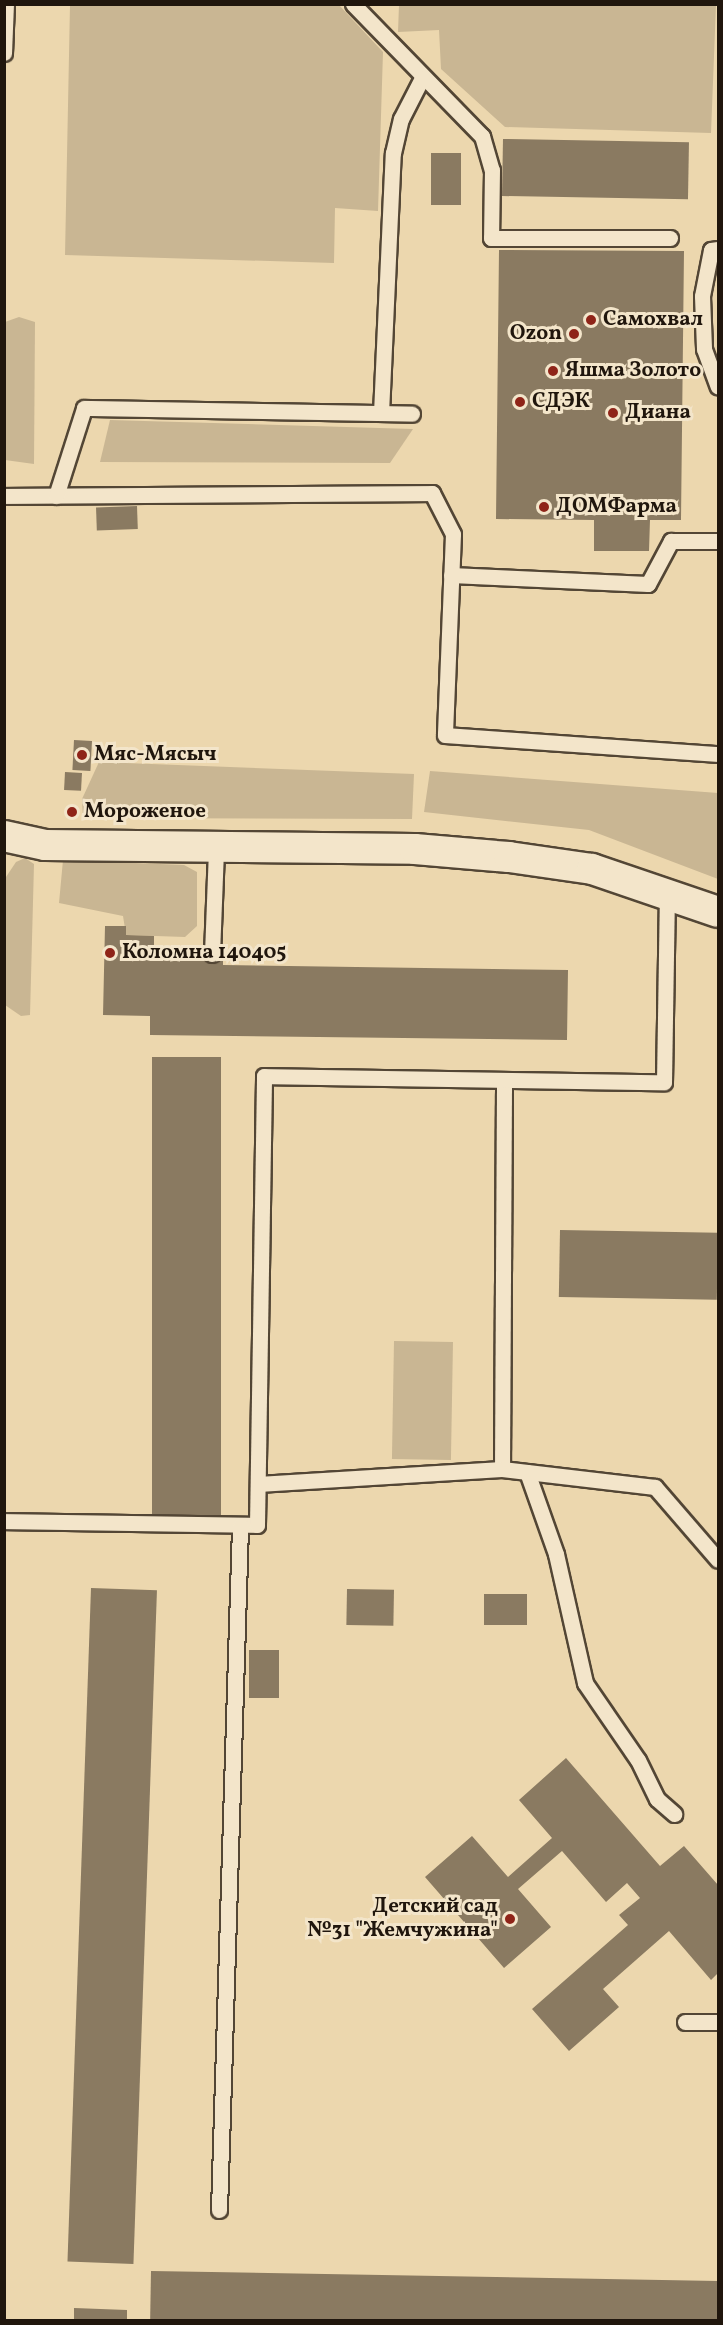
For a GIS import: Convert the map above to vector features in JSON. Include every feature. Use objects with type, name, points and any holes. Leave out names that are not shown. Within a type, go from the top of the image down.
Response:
[{"type":"street","points":[[4,836],[45,845],[415,849],[509,857],[592,869],[718,912]]},
{"type":"lane","points":[[4,53],[6,4]]},
{"type":"lane","points":[[353,4],[422,78],[482,136],[492,170],[491,238],[670,238]]},
{"type":"lane","points":[[381,413],[393,153],[401,119],[422,78]]},
{"type":"lane","points":[[718,249],[711,250],[702,296],[704,349],[718,387]]},
{"type":"lane","points":[[56,496],[84,408],[412,414]]},
{"type":"lane","points":[[4,496],[432,493],[453,534],[445,735],[718,754]]},
{"type":"lane","points":[[451,575],[648,584],[671,541],[718,541]]},
{"type":"lane","points":[[212,954],[216,848]]},
{"type":"lane","points":[[4,1521],[257,1525],[264,1076],[664,1082],[667,894]]},
{"type":"lane","points":[[502,1469],[504,1080]]},
{"type":"lane","points":[[258,1484],[502,1469],[655,1487],[718,1560]]},
{"type":"lane","points":[[527,1472],[556,1554],[585,1683],[638,1760],[657,1799],[674,1814]]},
{"type":"lane","points":[[219,2210],[240,1524]]},
{"type":"lane","points":[[685,2022],[718,2022]]},
{"type":"shaded area","points":[[70,5],[339,5],[383,52],[378,211],[335,208],[334,263],[65,255]]},
{"type":"shaded area","points":[[399,5],[716,5],[711,133],[505,127],[441,69],[439,30],[398,32]]},
{"type":"shaded area","points":[[19,317],[35,322],[34,464],[5,460],[5,322]]},
{"type":"shaded area","points":[[110,420],[413,429],[390,463],[100,462]]},
{"type":"shaded area","points":[[99,762],[414,774],[412,819],[83,818],[82,799]]},
{"type":"shaded area","points":[[430,771],[718,793],[718,879],[589,830],[424,812]]},
{"type":"shaded area","points":[[25,858],[34,864],[30,1015],[21,1016],[5,1005],[6,877],[16,862]]},
{"type":"shaded area","points":[[63,860],[184,865],[197,872],[197,926],[185,937],[126,935],[123,916],[59,903]]},
{"type":"shaded area","points":[[394,1341],[453,1342],[451,1460],[392,1459]]},
{"type":"building","points":[[503,139],[689,142],[688,199],[502,196]]},
{"type":"building","points":[[431,153],[461,153],[461,205],[431,205]]},
{"type":"building","name":"Самохвал","points":[[499,250],[684,251],[681,520],[650,520],[649,551],[594,551],[594,520],[496,519]]},
{"type":"building","points":[[137,506],[138,529],[97,530],[96,507]]},
{"type":"building","name":"Мяс-Мясыч","points":[[74,740],[92,741],[90,771],[72,770]]},
{"type":"building","points":[[65,772],[82,773],[81,791],[64,790]]},
{"type":"building","points":[[105,926],[126,926],[126,935],[154,936],[154,953],[223,954],[223,965],[568,970],[567,1040],[150,1035],[150,1016],[103,1015]]},
{"type":"building","points":[[152,1057],[221,1057],[221,1519],[152,1519]]},
{"type":"building","points":[[560,1230],[718,1233],[717,1300],[559,1297]]},
{"type":"building","points":[[91,1588],[157,1590],[133,2264],[67,2262]]},
{"type":"building","points":[[347,1589],[394,1590],[393,1626],[346,1625]]},
{"type":"building","points":[[484,1594],[527,1594],[527,1625],[484,1625]]},
{"type":"building","points":[[249,1650],[279,1650],[279,1698],[249,1698]]},
{"type":"building","points":[[566,1758],[660,1866],[684,1846],[718,1885],[718,1973],[711,1980],[669,1931],[603,1989],[619,2007],[569,2051],[532,2009],[628,1925],[619,1915],[640,1898],[627,1883],[606,1902],[562,1851],[518,1889],[551,1927],[504,1968],[425,1877],[472,1836],[508,1877],[552,1838],[519,1800]]},
{"type":"building","points":[[151,2271],[718,2281],[717,2320],[150,2320]]},
{"type":"building","points":[[74,2308],[127,2310],[127,2320],[74,2320]]},
{"type":"place","name":"Самохвал","points":[[591,320]]},
{"type":"place","name":"Ozon","points":[[574,334]]},
{"type":"place","name":"Яшма Золото","points":[[553,371]]},
{"type":"place","name":"СДЭК","points":[[520,402]]},
{"type":"place","name":"Диана","points":[[613,413]]},
{"type":"place","name":"ДОМФарма","points":[[544,507]]},
{"type":"place","name":"Мяс-Мясыч","points":[[82,755]]},
{"type":"place","name":"Мороженое","points":[[72,812]]},
{"type":"place","name":"Коломна 140405","points":[[110,953]]},
{"type":"place","name":"Детский сад №31 \"Жемчужина\"","points":[[510,1919]]}]
